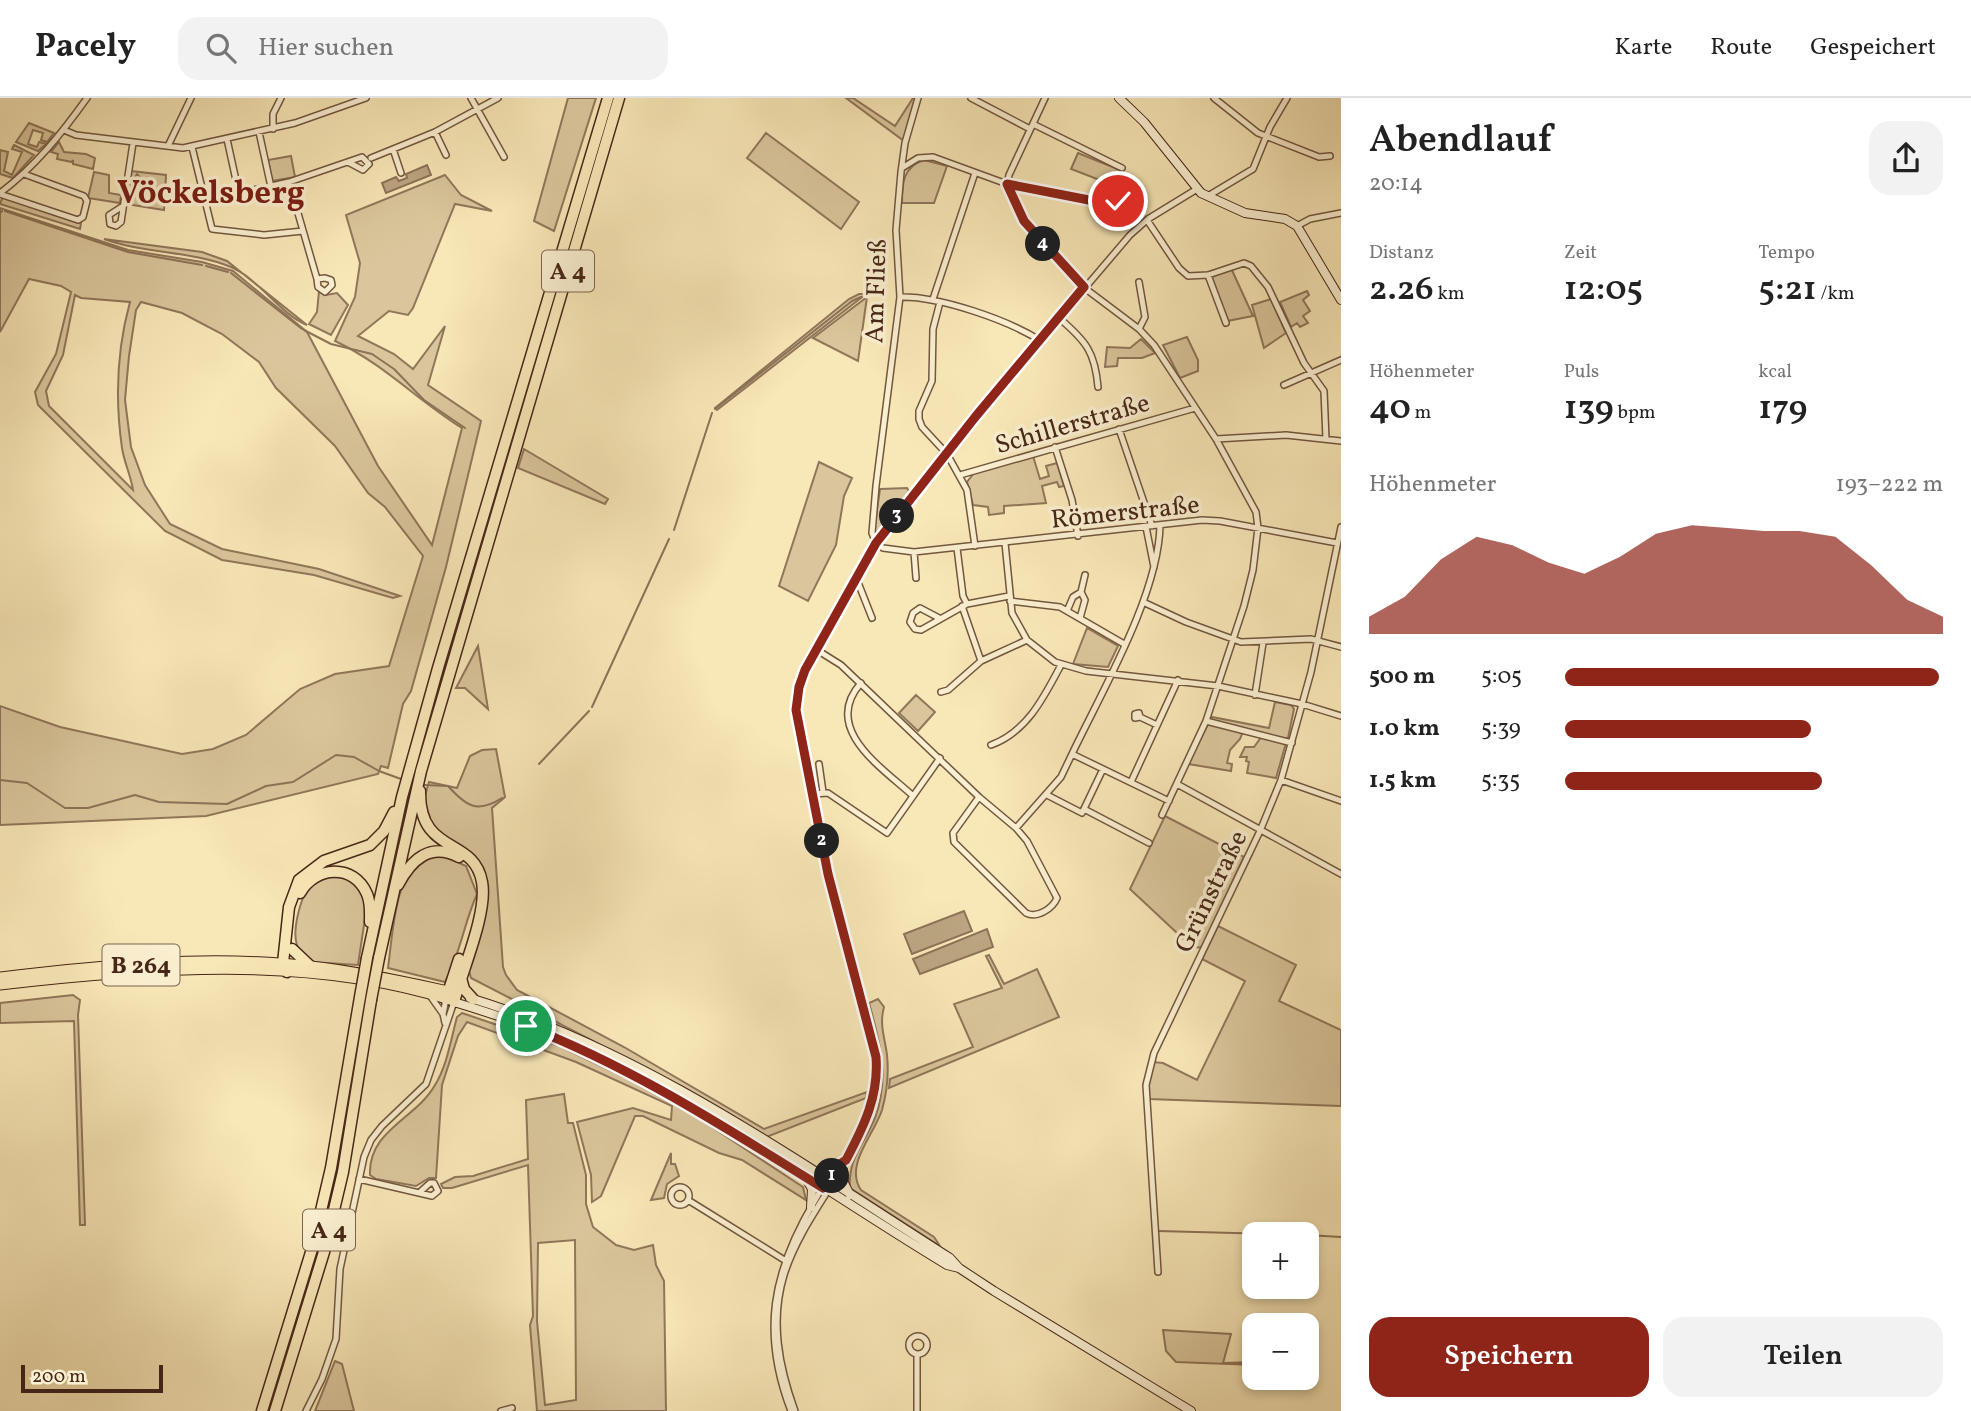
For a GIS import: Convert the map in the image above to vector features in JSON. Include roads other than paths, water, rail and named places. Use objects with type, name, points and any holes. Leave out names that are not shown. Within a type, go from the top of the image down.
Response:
[{"type":"highway","name":"A 4","points":[[512,441],[608,98]]},
{"type":"highway","name":"A 4","points":[[262,1411],[312,1249],[373,958],[391,897],[415,770],[505,462],[619,98]]},
{"type":"highway","name":"A 4","points":[[373,958],[371,942],[411,793]]},
{"type":"highway","points":[[287,967],[291,898],[299,880],[324,861],[356,852],[374,842],[411,793],[428,828],[436,837],[471,860],[482,881],[482,903],[461,978],[451,997]]},
{"type":"highway","points":[[391,897],[406,869],[424,855],[440,851],[454,855],[472,870],[478,887],[477,902],[451,997]]},
{"type":"highway","points":[[287,967],[292,949],[296,904],[301,890],[312,878],[330,872],[349,875],[366,891],[370,907],[371,942]]},
{"type":"highway","points":[[292,949],[310,965]]},
{"type":"highway","points":[[461,978],[464,989],[473,999]]},
{"type":"highway","name":"A 4","points":[[275,1411],[324,1252],[343,1172],[366,998]]},
{"type":"main road","points":[[1119,98],[1144,122],[1197,189],[1245,213],[1285,219],[1297,226],[1341,300]]},
{"type":"main road","name":"B 264","points":[[0,977],[176,962],[287,967],[451,997]]},
{"type":"main road","name":"B 264","points":[[0,985],[162,971],[310,965],[360,972],[451,997]]},
{"type":"main road","points":[[451,997],[473,999],[541,1023],[630,1065],[748,1131],[947,1265],[959,1268]]},
{"type":"main road","points":[[451,997],[615,1065],[697,1110],[806,1177],[850,1195],[950,1258],[959,1268],[1191,1411]]},
{"type":"main road","points":[[843,1170],[844,1183],[850,1195]]},
{"type":"main road","points":[[806,1177],[812,1189],[811,1207]]},
{"type":"street","points":[[0,194],[24,174],[64,130],[87,98]]},
{"type":"street","points":[[168,146],[191,98]]},
{"type":"street","points":[[273,129],[273,114],[281,98]]},
{"type":"street","points":[[64,130],[76,135],[133,143],[192,147],[273,129],[348,101],[366,98]]},
{"type":"street","points":[[471,98],[504,157]]},
{"type":"street","points":[[371,158],[435,132],[498,98]]},
{"type":"street","name":"Am Fließ","points":[[876,543],[872,533],[876,486],[900,298],[896,230],[905,142],[918,98]]},
{"type":"street","points":[[971,98],[1122,169]]},
{"type":"street","points":[[1045,98],[1007,184],[1024,221],[1084,287],[1154,345],[1216,439],[1252,502],[1258,527],[1249,589],[1218,686],[1206,721],[1162,815]]},
{"type":"street","points":[[1213,98],[1250,128],[1266,136],[1319,157],[1330,156]]},
{"type":"street","points":[[1208,196],[1253,169],[1266,136],[1287,98]]},
{"type":"street","points":[[259,132],[271,187]]},
{"type":"street","points":[[435,132],[446,155]]},
{"type":"street","points":[[227,139],[239,194]]},
{"type":"street","points":[[123,205],[133,143]]},
{"type":"street","points":[[192,147],[212,229],[264,234],[303,231]]},
{"type":"street","points":[[393,149],[401,173]]},
{"type":"street","points":[[902,168],[918,158],[933,157],[1007,184],[1089,200],[1118,201]]},
{"type":"street","points":[[204,201],[289,183],[348,162]]},
{"type":"street","points":[[975,173],[937,301],[933,329],[932,381],[919,411],[922,428],[947,454],[960,475],[971,507],[975,546]]},
{"type":"street","points":[[0,194],[78,220],[83,216],[87,201],[84,196],[24,174]]},
{"type":"street","points":[[289,183],[317,279]]},
{"type":"street","points":[[786,1261],[828,1186],[846,1160],[872,1107],[877,1080],[876,1057],[828,874],[796,710],[799,687],[876,543],[976,416],[1112,254],[1147,220],[1197,189]]},
{"type":"street","points":[[1297,226],[1310,219],[1341,213]]},
{"type":"street","points":[[1147,220],[1183,272],[1194,277],[1208,275],[1237,263],[1251,267],[1268,287],[1325,397],[1326,439]]},
{"type":"street","points":[[1208,275],[1226,323]]},
{"type":"street","points":[[1139,282],[1144,317],[1139,330]]},
{"type":"street","points":[[900,298],[937,301],[1023,329],[1041,341]]},
{"type":"street","points":[[1059,318],[1078,334],[1093,356],[1098,387]]},
{"type":"street","points":[[1284,385],[1341,360]]},
{"type":"street","name":"Schillerstraße","points":[[960,475],[1195,408]]},
{"type":"street","points":[[1119,429],[1149,526],[1154,567]]},
{"type":"street","points":[[1216,439],[1286,435],[1341,441]]},
{"type":"street","points":[[1055,447],[1072,500],[1078,536]]},
{"type":"street","name":"Römerstraße","points":[[876,543],[883,548],[914,552],[1211,520],[1339,540]]},
{"type":"street","points":[[1016,828],[1061,777],[1072,754],[1143,602],[1154,567],[1160,525]]},
{"type":"street","name":"Grünstraße","points":[[1158,1272],[1146,1085],[1148,1070],[1165,1029],[1261,831],[1281,780],[1302,704],[1341,527]]},
{"type":"street","points":[[1005,543],[1012,614],[1027,640],[1040,653],[1061,665],[1081,670],[1218,686],[1302,704],[1341,716]]},
{"type":"street","points":[[957,548],[962,596],[981,661]]},
{"type":"street","points":[[914,552],[916,578]]},
{"type":"street","points":[[1080,618],[1085,600],[1081,592],[1085,575]]},
{"type":"street","points":[[854,581],[859,585],[872,618]]},
{"type":"street","points":[[1067,611],[1073,597],[1081,592]]},
{"type":"street","points":[[939,618],[920,608],[913,612],[910,622],[915,629],[921,630],[965,606],[1009,599],[1046,603],[1067,611],[1124,644]]},
{"type":"street","points":[[1143,602],[1233,639],[1250,643],[1317,640],[1341,647]]},
{"type":"street","points":[[941,692],[948,691],[981,661],[1027,640]]},
{"type":"street","points":[[1255,695],[1263,643]]},
{"type":"street","points":[[817,650],[841,665],[861,683],[1027,841],[1057,898],[1056,902],[1038,915],[1031,916],[1026,913],[954,842],[953,833],[979,797]]},
{"type":"street","points":[[991,745],[1008,739],[1033,713],[1061,665]]},
{"type":"street","points":[[1131,782],[1178,680]]},
{"type":"street","points":[[861,683],[850,695],[846,705],[855,742],[912,795]]},
{"type":"street","points":[[1140,717],[1157,725]]},
{"type":"street","points":[[1206,721],[1292,743]]},
{"type":"street","points":[[1072,754],[1168,801]]},
{"type":"street","points":[[812,793],[823,792],[887,832],[940,758]]},
{"type":"street","points":[[819,764],[823,792]]},
{"type":"street","points":[[1083,811],[1103,769]]},
{"type":"street","points":[[1281,780],[1341,801]]},
{"type":"street","points":[[1177,784],[1341,874]]},
{"type":"street","points":[[1047,795],[1149,843]]},
{"type":"street","points":[[429,995],[443,1014],[445,1024]]},
{"type":"street","points":[[443,1014],[451,997]]},
{"type":"street","points":[[306,1411],[322,1379],[335,1339],[340,1269],[367,1149],[376,1132],[418,1094],[429,1078],[451,997]]},
{"type":"street","points":[[793,1411],[779,1357],[776,1322],[786,1261],[811,1207],[843,1170],[846,1160]]},
{"type":"street","points":[[359,1179],[420,1192]]},
{"type":"street","points":[[688,1200],[786,1261]]},
{"type":"street","points":[[917,1354],[917,1411]]},
{"type":"street","points":[[501,1411],[512,1408]]},
{"type":"waterway","points":[[5,211],[128,252],[202,265]]},
{"type":"waterway","points":[[206,266],[228,272]]},
{"type":"waterway","points":[[231,273],[302,329]]},
{"type":"waterway","points":[[715,409],[852,301],[861,297]]},
{"type":"waterway","points":[[304,330],[331,344],[372,354],[394,369],[424,400],[465,428]]},
{"type":"waterway","points":[[674,530],[712,413]]},
{"type":"waterway","points":[[592,707],[669,539]]},
{"type":"waterway","points":[[539,764],[589,711]]},
{"type":"waterway","points":[[0,780],[27,783],[65,808],[88,808],[135,795],[159,802],[227,804],[266,786],[293,782],[336,755],[354,757],[401,779]]},
{"type":"waterway","points":[[424,785],[448,786],[472,806],[486,806],[502,798]]},
{"type":"waterway","points":[[1158,1231],[1242,1233]]},
{"type":"waterway","points":[[1319,1236],[1341,1237]]},
{"type":"district","name":"Vöckelsberg","points":[[211,191]]}]
